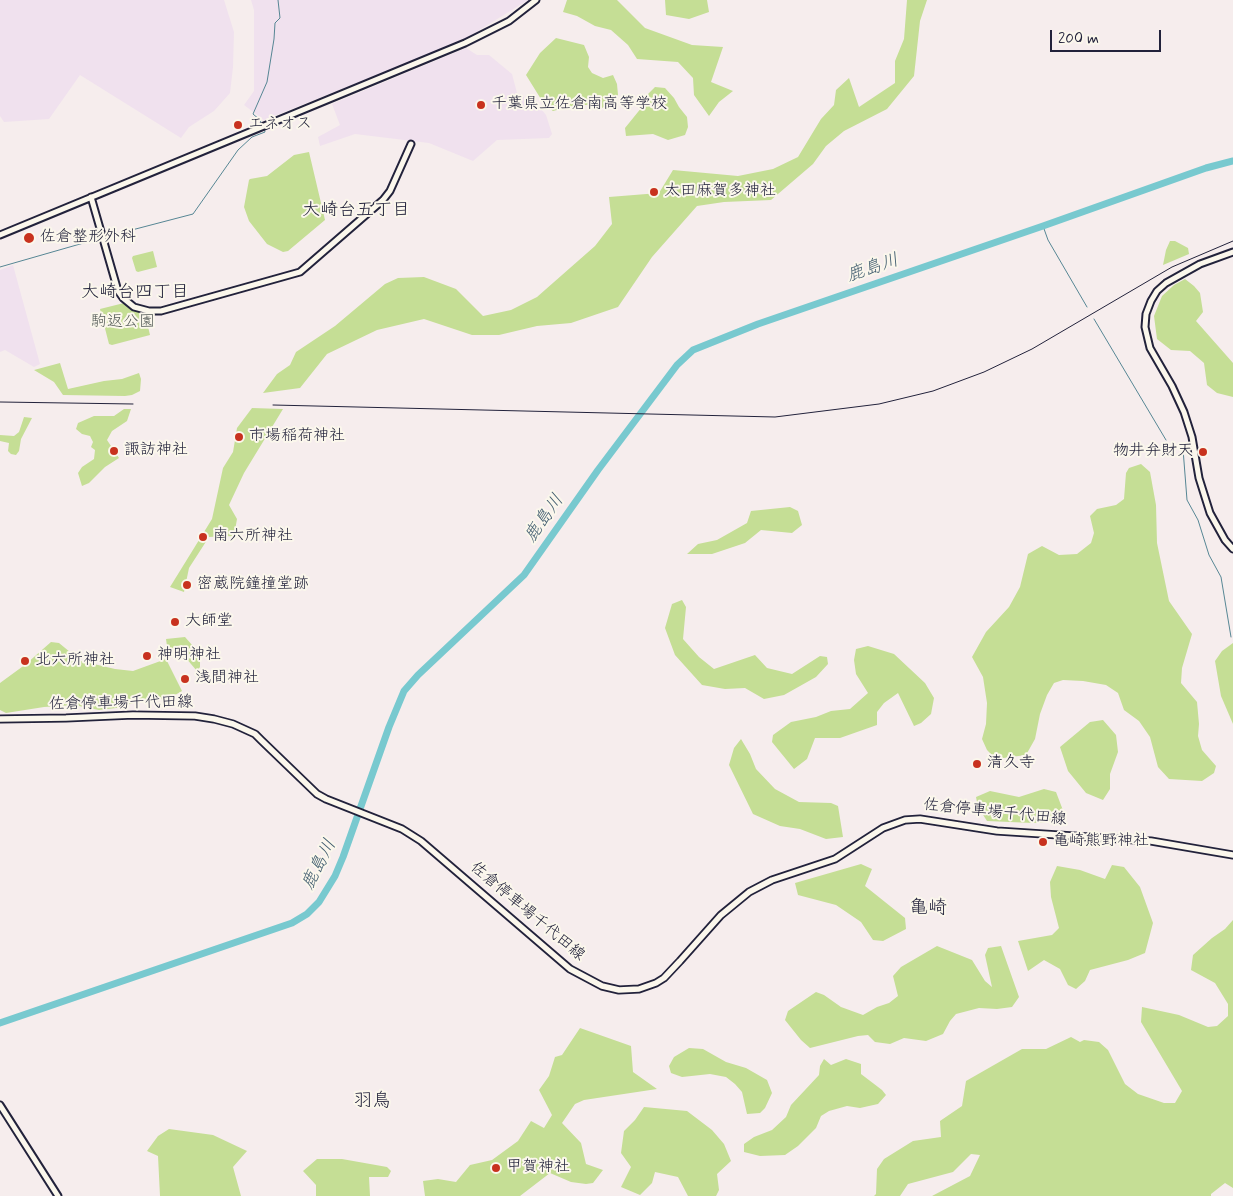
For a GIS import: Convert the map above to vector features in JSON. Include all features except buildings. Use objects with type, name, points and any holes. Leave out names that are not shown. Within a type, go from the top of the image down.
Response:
[{"type":"main road","name":"佐倉停車場千代田線","points":[[0,719],[133,714],[195,716],[214,718],[233,724],[254,734],[317,794],[347,808],[402,829],[421,841],[570,968],[602,986],[619,990],[638,989],[664,978],[721,915],[749,892],[777,878],[835,859],[883,828],[906,820],[920,819],[997,831],[1151,841],[1233,855]]},
{"type":"street","points":[[0,234],[465,43],[509,21],[536,0]]},
{"type":"street","points":[[91,196],[118,290],[123,298],[134,306],[149,311],[166,310],[296,274],[383,200],[390,191],[411,144]]},
{"type":"street","points":[[1233,252],[1200,264],[1166,283],[1157,291],[1151,301],[1146,314],[1145,327],[1150,348],[1172,386],[1184,412],[1192,437],[1199,478],[1210,513],[1225,540],[1233,549]]},
{"type":"street","points":[[0,1105],[58,1196]]},
{"type":"shaded area","points":[[0,0],[224,0],[234,32],[230,93],[214,111],[189,127],[181,138],[80,75],[49,119],[4,122],[0,116]]},
{"type":"shaded area","points":[[251,0],[528,0],[460,42],[264,120],[244,105],[254,91],[254,10]]},
{"type":"shaded area","points":[[466,48],[477,55],[489,55],[512,74],[517,93],[537,104],[546,115],[552,134],[549,138],[497,140],[473,161],[429,143],[355,134],[320,146],[318,137],[340,125],[332,104]]},
{"type":"shaded area","points":[[13,265],[40,364],[34,367],[5,350],[0,352],[0,270]]},
{"type":"green space","points":[[567,0],[617,0],[645,28],[692,45],[723,47],[711,82],[733,91],[719,102],[709,116],[694,95],[693,78],[678,62],[637,59],[628,45],[611,30],[595,26],[577,16],[563,12]]},
{"type":"green space","points":[[665,0],[707,0],[709,12],[689,19],[666,15]]},
{"type":"green space","points":[[907,0],[927,0],[920,21],[914,76],[887,109],[844,131],[826,146],[813,164],[771,200],[724,202],[697,206],[652,257],[618,307],[571,323],[537,326],[499,335],[472,335],[424,319],[377,330],[327,354],[300,388],[263,393],[277,374],[290,365],[296,352],[335,326],[385,284],[398,278],[424,277],[456,289],[483,316],[511,310],[537,297],[595,246],[612,224],[609,197],[659,193],[673,170],[738,176],[773,169],[798,157],[821,119],[834,105],[836,90],[849,78],[859,107],[895,83],[895,61],[904,39]]},
{"type":"green space","points":[[556,38],[584,45],[589,57],[588,67],[592,73],[603,78],[613,75],[617,84],[618,95],[601,109],[588,105],[576,105],[553,111],[544,104],[526,75],[540,53]]},
{"type":"green space","points":[[655,87],[665,88],[687,117],[688,127],[685,135],[668,140],[653,134],[626,136],[625,128],[642,107],[644,98]]},
{"type":"green space","points":[[309,152],[325,220],[288,251],[283,252],[267,244],[249,221],[244,207],[249,180],[267,176],[294,155]]},
{"type":"green space","points":[[1170,241],[1175,241],[1188,248],[1189,254],[1163,265],[1166,250]]},
{"type":"green space","points":[[153,251],[157,267],[136,271],[133,256]]},
{"type":"green space","points":[[1185,279],[1200,293],[1203,312],[1196,321],[1233,363],[1233,397],[1217,393],[1207,385],[1204,363],[1190,351],[1171,350],[1157,339],[1154,316],[1162,296],[1174,285]]},
{"type":"green space","name":"駒返公園","points":[[124,303],[136,311],[145,314],[150,335],[112,345],[109,344],[100,309]]},
{"type":"green space","points":[[60,363],[68,389],[122,379],[139,373],[141,379],[140,391],[125,396],[63,395],[54,382],[34,370]]},
{"type":"green space","points":[[252,408],[283,409],[244,473],[229,505],[237,519],[234,536],[209,537],[189,568],[184,592],[170,587],[212,519],[223,468],[233,452],[237,428]]},
{"type":"green space","points":[[124,409],[131,409],[127,421],[112,431],[107,440],[119,458],[105,467],[89,483],[82,486],[78,473],[82,467],[94,459],[95,450],[91,447],[93,442],[90,436],[82,434],[76,429],[78,423],[94,416],[114,416]]},
{"type":"green space","points":[[24,417],[32,418],[21,439],[19,451],[16,455],[11,454],[8,451],[9,443],[0,441],[0,435],[14,436],[19,432]]},
{"type":"green space","points":[[1141,464],[1150,472],[1156,505],[1157,543],[1169,601],[1192,634],[1182,668],[1181,683],[1197,702],[1198,736],[1202,750],[1216,766],[1214,773],[1202,781],[1169,779],[1158,767],[1150,737],[1139,721],[1124,710],[1118,693],[1106,685],[1083,681],[1063,680],[1054,683],[1040,714],[1035,739],[1026,755],[996,759],[987,750],[982,739],[986,724],[987,703],[983,677],[972,657],[986,632],[1009,607],[1020,587],[1028,554],[1042,546],[1059,555],[1077,554],[1091,543],[1094,533],[1090,516],[1097,509],[1116,505],[1124,499],[1126,473],[1129,468]]},
{"type":"green space","points":[[790,507],[798,511],[802,525],[792,533],[761,530],[745,543],[712,554],[687,554],[698,544],[717,540],[747,523],[751,511]]},
{"type":"green space","points":[[682,600],[686,607],[683,639],[699,657],[714,669],[755,655],[767,668],[792,674],[820,656],[827,657],[828,664],[816,677],[784,695],[764,699],[745,688],[725,689],[702,685],[675,655],[665,628],[672,604]]},
{"type":"green space","points":[[185,637],[200,654],[200,667],[197,671],[179,650],[172,650],[167,646],[166,639]]},
{"type":"green space","points":[[51,642],[59,643],[81,661],[115,669],[133,671],[166,659],[182,691],[168,699],[144,700],[116,708],[99,710],[74,705],[44,707],[6,713],[0,710],[0,683]]},
{"type":"green space","points":[[1233,643],[1233,724],[1221,696],[1215,661],[1222,651]]},
{"type":"green space","points":[[868,646],[894,654],[925,683],[934,698],[931,714],[921,723],[914,726],[898,693],[884,703],[877,712],[877,725],[840,738],[815,738],[807,759],[794,769],[772,742],[773,735],[791,722],[816,717],[831,711],[850,709],[868,693],[856,674],[854,660],[856,649]]},
{"type":"green space","points":[[1103,720],[1116,735],[1118,752],[1110,774],[1110,789],[1103,800],[1086,793],[1068,771],[1060,747],[1090,722]]},
{"type":"green space","points":[[741,739],[756,769],[775,789],[799,802],[831,803],[838,806],[843,837],[826,839],[800,829],[780,826],[753,814],[729,765],[734,748]]},
{"type":"green space","points":[[1044,789],[1056,792],[1064,813],[1060,821],[1033,823],[987,821],[978,807],[976,797],[990,791],[1019,797]]},
{"type":"green space","points":[[861,864],[872,869],[865,886],[905,918],[906,929],[883,941],[873,940],[861,922],[836,905],[798,895],[795,883]]},
{"type":"green space","points":[[1112,865],[1124,867],[1140,887],[1153,923],[1145,953],[1128,960],[1090,970],[1085,981],[1076,989],[1068,985],[1060,969],[1044,960],[1028,971],[1018,941],[1052,935],[1059,928],[1051,897],[1050,882],[1057,866],[1080,870],[1105,879]]},
{"type":"green space","points":[[1233,920],[1233,1188],[1225,1183],[1211,1196],[932,1196],[970,1176],[980,1155],[971,1154],[953,1172],[908,1184],[900,1196],[874,1196],[876,1194],[877,1169],[884,1159],[913,1141],[941,1137],[940,1121],[962,1106],[966,1081],[1022,1049],[1046,1049],[1071,1037],[1080,1042],[1084,1040],[1099,1042],[1108,1050],[1125,1084],[1138,1094],[1164,1103],[1175,1103],[1182,1091],[1141,1022],[1142,1007],[1179,1015],[1208,1027],[1217,1026],[1228,1016],[1228,1004],[1215,983],[1191,970],[1193,955],[1225,929]]},
{"type":"green space","points":[[937,946],[972,960],[985,981],[992,987],[985,955],[988,948],[1001,946],[1019,997],[1012,1007],[997,1009],[979,1008],[956,1014],[943,1034],[926,1041],[904,1038],[890,1044],[875,1042],[868,1035],[810,1048],[785,1020],[788,1011],[816,992],[824,995],[841,1007],[863,1015],[889,1003],[898,996],[893,976],[901,967]]},
{"type":"green space","points":[[580,1028],[631,1046],[633,1072],[657,1089],[584,1100],[575,1104],[562,1123],[581,1143],[586,1164],[603,1170],[593,1183],[571,1182],[550,1173],[520,1196],[425,1196],[423,1181],[438,1179],[456,1182],[470,1165],[492,1160],[518,1141],[531,1121],[544,1128],[552,1115],[539,1090],[549,1076],[555,1057],[562,1055]]},
{"type":"green space","points":[[689,1048],[703,1049],[726,1062],[746,1068],[767,1080],[772,1093],[765,1108],[760,1113],[747,1114],[742,1092],[726,1077],[710,1074],[682,1077],[671,1073],[669,1066],[674,1057]]},
{"type":"green space","points":[[824,1059],[831,1065],[846,1059],[861,1064],[861,1074],[886,1095],[878,1104],[860,1108],[847,1106],[829,1111],[821,1116],[816,1128],[798,1146],[785,1155],[760,1156],[744,1152],[744,1144],[754,1137],[772,1130],[786,1117],[791,1105],[819,1075],[820,1066]]},
{"type":"green space","points":[[644,1107],[687,1111],[712,1130],[724,1144],[731,1161],[717,1174],[719,1190],[716,1196],[688,1196],[678,1177],[655,1172],[652,1183],[640,1195],[621,1187],[631,1167],[621,1153],[624,1131]]},
{"type":"green space","points":[[169,1129],[213,1135],[247,1151],[233,1167],[241,1196],[160,1196],[158,1156],[147,1151],[158,1136]]},
{"type":"green space","points":[[317,1159],[342,1159],[387,1167],[391,1171],[388,1177],[369,1177],[370,1196],[316,1196],[316,1185],[303,1171]]},
{"type":"waterway","points":[[262,125],[260,120],[253,114],[267,82],[275,23],[280,18],[278,0]]},
{"type":"waterway","points":[[105,237],[193,214],[238,150],[252,137],[265,132],[264,128]]},
{"type":"waterway","name":"鹿島川","points":[[0,1023],[292,923],[307,914],[319,902],[335,876],[404,691],[418,675],[524,575],[598,470],[677,365],[693,350],[758,324],[1206,168],[1233,161]]},
{"type":"waterway","points":[[1043,226],[1048,240],[1087,307]]},
{"type":"waterway","points":[[0,267],[101,238]]},
{"type":"waterway","points":[[1094,319],[1166,440]]},
{"type":"waterway","points":[[1183,449],[1187,500],[1198,520],[1209,555],[1221,577],[1231,637]]},
{"type":"railway","points":[[273,405],[775,417],[879,404],[933,391],[984,372],[1032,349],[1172,267],[1233,241]]},
{"type":"railway","points":[[0,402],[133,404]]},
{"type":"place","name":"千葉県立佐倉南高等学校","points":[[481,105]]},
{"type":"place","name":"エネオス","points":[[238,125]]},
{"type":"place","name":"太田麻賀多神社","points":[[654,192]]},
{"type":"place","name":"佐倉整形外科","points":[[29,238]]},
{"type":"place","name":"市場稲荷神社","points":[[239,437]]},
{"type":"place","name":"諏訪神社","points":[[114,451]]},
{"type":"place","name":"物井弁財天","points":[[1203,452]]},
{"type":"place","name":"南六所神社","points":[[203,537]]},
{"type":"place","name":"密蔵院鐘撞堂跡","points":[[187,585]]},
{"type":"place","name":"大師堂","points":[[175,622]]},
{"type":"place","name":"神明神社","points":[[147,656]]},
{"type":"place","name":"北六所神社","points":[[25,661]]},
{"type":"place","name":"浅間神社","points":[[185,679]]},
{"type":"place","name":"清久寺","points":[[977,764]]},
{"type":"place","name":"亀崎熊野神社","points":[[1043,842]]},
{"type":"place","name":"甲賀神社","points":[[496,1168]]},
{"type":"district","name":"大崎台五丁目","points":[[356,211]]},
{"type":"district","name":"大崎台四丁目","points":[[135,293]]},
{"type":"district","name":"亀崎","points":[[928,909]]},
{"type":"district","name":"羽鳥","points":[[372,1102]]}]
